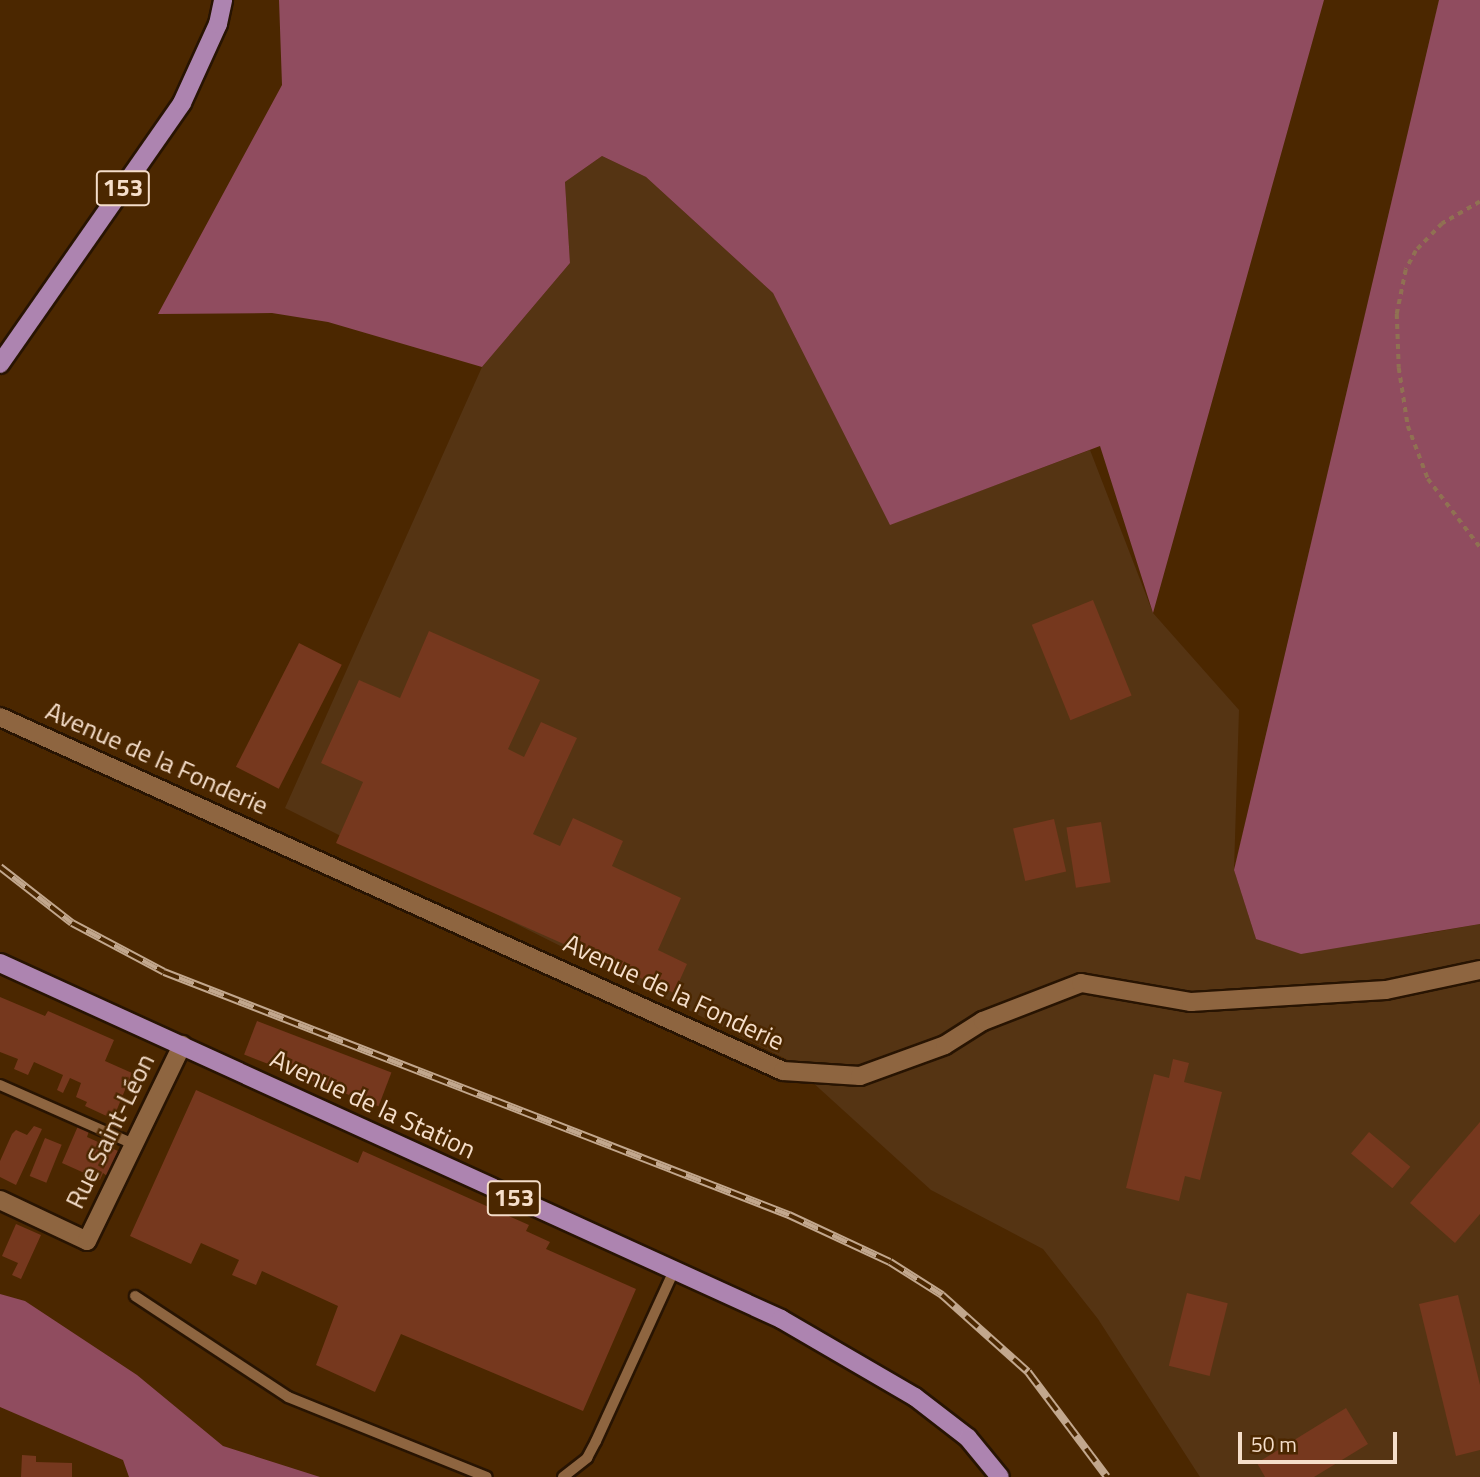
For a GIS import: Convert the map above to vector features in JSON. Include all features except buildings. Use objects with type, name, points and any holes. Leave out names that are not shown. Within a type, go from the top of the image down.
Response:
[{"type":"main road","name":"153","points":[[0,364],[182,103],[218,24],[223,0]]},
{"type":"main road","name":"Avenue de la Station","points":[[0,963],[781,1319],[915,1396],[968,1438],[1000,1477]]},
{"type":"street","name":"Avenue de la Fonderie","points":[[0,717],[783,1071],[860,1076],[944,1045],[982,1021],[1081,982],[1191,1002],[1386,990],[1480,970]]},
{"type":"street","name":"Rue Saint-Léon","points":[[0,1200],[87,1241],[131,1143],[182,1045]]},
{"type":"lane","points":[[0,1085],[131,1143]]},
{"type":"lane","points":[[563,1477],[587,1458],[674,1271]]},
{"type":"lane","points":[[135,1296],[288,1397],[487,1477]]},
{"type":"path","points":[[1480,202],[1442,223],[1416,251],[1406,270],[1398,314],[1399,368],[1408,426],[1429,479],[1480,547]]},
{"type":"shaded area","points":[[279,0],[1324,0],[1153,613],[1100,446],[890,525],[773,293],[646,177],[602,156],[565,182],[570,263],[482,367],[328,322],[272,313],[158,314],[282,85]]},
{"type":"shaded area","points":[[1439,0],[1480,0],[1480,924],[1301,954],[1256,939],[1234,870]]},
{"type":"shaded area","points":[[602,156],[646,177],[773,293],[899,521],[1090,450],[1153,613],[1239,710],[1234,870],[1256,939],[1424,934],[1480,924],[1480,1477],[1200,1477],[1098,1319],[1043,1249],[931,1190],[788,1060],[285,808],[482,367],[570,263],[565,182]]},
{"type":"shaded area","points":[[0,1294],[25,1301],[137,1375],[223,1446],[320,1477],[129,1477],[123,1460],[0,1407]]},
{"type":"railway","points":[[0,867],[72,923],[164,972],[789,1215],[890,1262],[942,1295],[1028,1372],[1107,1477]]}]
